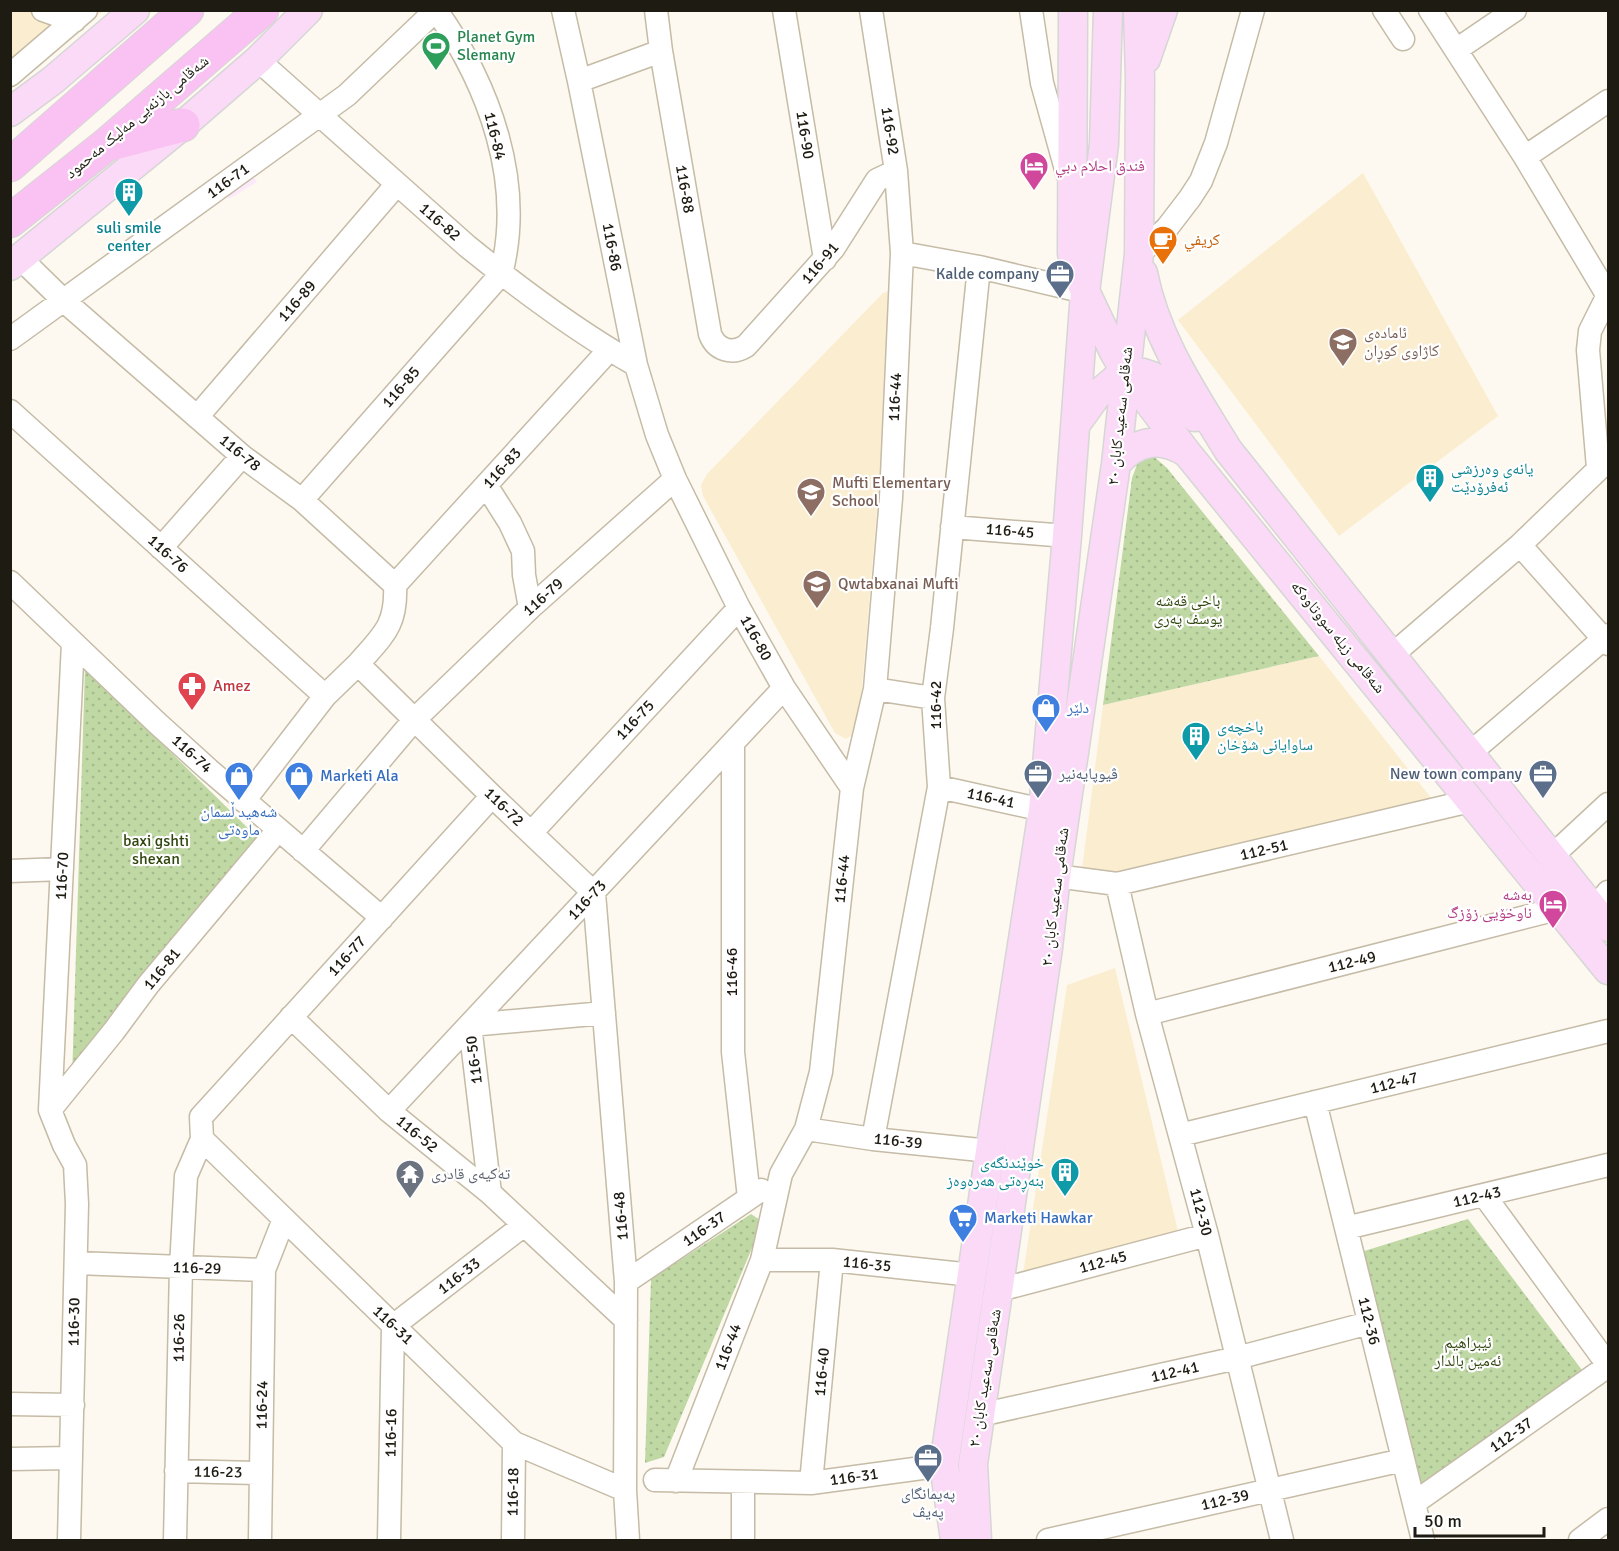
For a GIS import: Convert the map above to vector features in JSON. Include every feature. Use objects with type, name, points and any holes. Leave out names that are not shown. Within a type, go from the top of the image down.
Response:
[{"type":"highway","points":[[10,165],[187,10]]},
{"type":"highway","name":"شەقامی بازنەیی مەلیک مەحمود","points":[[10,221],[106,145],[262,10]]},
{"type":"highway","points":[[106,145],[183,125]]},
{"type":"main road","points":[[10,112],[53,80],[135,10]]},
{"type":"main road","points":[[15,262],[183,125],[258,60],[308,10]]},
{"type":"main road","name":"شەقامی زیلە سووتاوەکە","points":[[1073,10],[1071,189],[1073,263],[1103,332],[1125,371],[1187,453],[1608,970]]},
{"type":"main road","points":[[1096,10],[1107,64]]},
{"type":"main road","points":[[1107,64],[1108,10]]},
{"type":"main road","points":[[1138,10],[1139,254]]},
{"type":"main road","points":[[1140,78],[1163,10]]},
{"type":"main road","name":"شەقامی سەعید کابان ٢٠","points":[[977,1540],[972,1464],[999,1290],[1035,946],[1043,810],[1085,292],[1104,144],[1107,64]]},
{"type":"main road","name":"شەقامی زیلە سووتاوەکە","points":[[1139,254],[1154,317],[1166,345],[1180,373],[1228,450],[1552,856],[1604,909]]},
{"type":"main road","name":"شەقامی سەعید کابان ٢٠","points":[[955,1540],[944,1465],[990,1151],[1035,946],[1056,876],[1116,464],[1139,254]]},
{"type":"main road","points":[[1076,423],[1097,395],[1125,371],[1143,373],[1160,382],[1228,450]]},
{"type":"main road","points":[[1116,464],[1133,448],[1144,444],[1167,443],[1187,453]]},
{"type":"main road","points":[[1337,636],[1361,615]]},
{"type":"street","points":[[43,10],[80,16]]},
{"type":"street","name":"116-71","points":[[10,339],[362,83],[436,10]]},
{"type":"street","name":"116-84","points":[[436,10],[466,57],[481,88],[498,143],[509,219],[507,245],[501,273]]},
{"type":"street","name":"116-88","points":[[656,10],[661,51],[710,334],[712,340],[722,349],[735,351]]},
{"type":"street","name":"116-90","points":[[784,10],[825,259]]},
{"type":"street","name":"116-92","points":[[871,10],[896,171],[902,253]]},
{"type":"street","points":[[1031,10],[1042,83],[1071,189]]},
{"type":"street","points":[[1139,254],[1167,228],[1200,181],[1216,143],[1253,10]]},
{"type":"street","points":[[1384,10],[1403,39]]},
{"type":"street","points":[[1392,655],[1521,545],[1603,464],[1588,350],[1590,331],[1608,295],[1601,266],[1525,157],[1430,10]]},
{"type":"street","points":[[1456,50],[1515,10]]},
{"type":"street","name":"116-86","points":[[562,11],[579,81],[636,365],[657,435],[675,479]]},
{"type":"street","points":[[10,75],[80,16]]},
{"type":"street","points":[[579,81],[661,51]]},
{"type":"street","name":"116-82","points":[[258,60],[318,116],[501,273],[609,350],[636,365]]},
{"type":"street","points":[[1525,157],[1608,101]]},
{"type":"street","name":"116-91","points":[[735,351],[746,346],[825,259],[841,238],[877,180],[896,171]]},
{"type":"street","name":"116-89","points":[[197,417],[397,184]]},
{"type":"street","points":[[902,253],[978,267],[1085,292]]},
{"type":"street","name":"116-44","points":[[665,1481],[762,1260],[781,1174],[806,1129],[821,1072],[852,788],[875,689],[891,498],[902,253]]},
{"type":"street","name":"116-78","points":[[15,262],[63,300],[242,456],[302,500],[395,585]]},
{"type":"street","name":"116-42","points":[[873,1139],[939,787],[933,698],[978,267]]},
{"type":"street","name":"116-85","points":[[302,500],[501,273]]},
{"type":"street","name":"116-83","points":[[395,585],[609,350]]},
{"type":"street","name":"116-76","points":[[10,411],[325,696]]},
{"type":"street","points":[[161,548],[242,456]]},
{"type":"street","name":"116-80","points":[[675,479],[739,608],[784,688],[852,788]]},
{"type":"street","name":"116-79","points":[[303,851],[414,720],[530,608],[675,479]]},
{"type":"street","points":[[486,485],[510,522],[523,551],[524,575],[530,608]]},
{"type":"street","name":"116-45","points":[[952,526],[1067,536]]},
{"type":"street","points":[[1470,753],[1607,639],[1521,545]]},
{"type":"street","name":"116-74","points":[[10,582],[156,722],[244,801],[382,918]]},
{"type":"street","points":[[244,801],[325,696],[358,664],[389,627],[396,604],[395,585]]},
{"type":"street","name":"116-75","points":[[531,832],[739,608]]},
{"type":"street","name":"116-70","points":[[50,1110],[73,642]]},
{"type":"street","points":[[358,664],[414,720]]},
{"type":"street","name":"116-73","points":[[389,1111],[784,688]]},
{"type":"street","points":[[875,689],[933,698]]},
{"type":"street","name":"116-72","points":[[414,720],[594,893]]},
{"type":"street","name":"116-46","points":[[733,745],[733,1052],[749,1198]]},
{"type":"street","name":"116-41","points":[[939,787],[1043,810]]},
{"type":"street","name":"116-77","points":[[202,1128],[291,1017],[492,796]]},
{"type":"street","name":"112-51","points":[[1056,876],[1117,884],[1470,801]]},
{"type":"street","points":[[1552,856],[1608,804]]},
{"type":"street","name":"116-81","points":[[50,1110],[148,985],[278,830]]},
{"type":"street","points":[[10,871],[62,869]]},
{"type":"street","name":"112-30","points":[[1117,884],[1147,1014],[1207,1235],[1282,1540]]},
{"type":"street","name":"116-48","points":[[594,893],[626,1282],[625,1490],[628,1540]]},
{"type":"street","name":"112-49","points":[[1147,1014],[1557,909]]},
{"type":"street","name":"116-50","points":[[490,1193],[470,1025],[604,1012]]},
{"type":"street","name":"116-52","points":[[291,1017],[389,1111],[490,1193],[626,1320]]},
{"type":"street","name":"112-47","points":[[1180,1135],[1608,1031]]},
{"type":"street","name":"112-36","points":[[1315,1102],[1423,1540]]},
{"type":"street","name":"116-30","points":[[50,1110],[75,1165],[77,1204],[69,1540]]},
{"type":"street","name":"116-31","points":[[202,1128],[284,1219],[514,1443],[625,1490]]},
{"type":"street","name":"116-26","points":[[175,1540],[181,1267],[186,1176],[202,1128]]},
{"type":"street","name":"116-39","points":[[806,1129],[873,1139],[990,1151]]},
{"type":"street","name":"112-43","points":[[1346,1228],[1608,1165]]},
{"type":"street","name":"116-37","points":[[626,1282],[766,1187],[781,1174]]},
{"type":"street","points":[[1484,1195],[1608,1366]]},
{"type":"street","points":[[264,1270],[284,1219]]},
{"type":"street","name":"116-33","points":[[393,1326],[524,1226]]},
{"type":"street","name":"112-45","points":[[999,1290],[1207,1235]]},
{"type":"street","name":"116-35","points":[[762,1260],[832,1260],[972,1275]]},
{"type":"street","name":"116-40","points":[[811,1483],[832,1260]]},
{"type":"street","name":"116-29","points":[[76,1263],[264,1270]]},
{"type":"street","name":"116-24","points":[[260,1540],[264,1270]]},
{"type":"street","name":"112-41","points":[[980,1415],[1237,1358],[1370,1323]]},
{"type":"street","name":"116-16","points":[[389,1540],[393,1326]]},
{"type":"street","name":"112-37","points":[[1414,1503],[1608,1366]]},
{"type":"street","points":[[10,1404],[73,1405]]},
{"type":"street","name":"116-18","points":[[513,1540],[514,1443]]},
{"type":"street","points":[[10,1459],[71,1458]]},
{"type":"street","name":"112-39","points":[[1048,1540],[1403,1460]]},
{"type":"street","name":"116-31","points":[[665,1481],[811,1483],[944,1465]]},
{"type":"street","name":"116-23","points":[[176,1471],[260,1473]]},
{"type":"street","points":[[742,1483],[743,1540]]},
{"type":"street","points":[[1580,1540],[1608,1519]]},
{"type":"shaded area","points":[[11,11],[103,11],[11,89]]},
{"type":"shaded area","points":[[243,159],[257,182],[229,199],[215,176]]},
{"type":"shaded area","name":"ئامادەی کاژاوی کوڕان","points":[[1363,173],[1498,416],[1339,536],[1178,320]]},
{"type":"shaded area","name":"Qwtabxanai Mufti","points":[[889,291],[895,297],[859,722],[854,734],[846,739],[835,733],[703,496],[701,485],[707,474],[883,293]]},
{"type":"shaded area","points":[[1319,656],[1432,799],[1090,890],[1081,877],[1103,705]]},
{"type":"shaded area","points":[[1115,968],[1178,1231],[1023,1274],[1067,985]]},
{"type":"green space","name":"باخی قەشە یوسف پەری","points":[[1152,455],[1167,468],[1319,656],[1103,705],[1132,478],[1138,462]]},
{"type":"green space","name":"baxi gshti shexan","points":[[85,668],[262,842],[72,1079]]},
{"type":"green space","points":[[751,1214],[763,1222],[664,1457],[645,1463],[651,1279]]},
{"type":"green space","name":"ئیبراهیم ئەمین بالدار","points":[[1468,1219],[1585,1374],[1416,1488],[1361,1252]]},
{"type":"place","name":"Planet Gym Slemany","points":[[436,72]]},
{"type":"place","name":"فندق احلام دبي","points":[[1034,192]]},
{"type":"place","name":"suli smile center","points":[[129,218]]},
{"type":"place","name":"كريفي","points":[[1163,266]]},
{"type":"place","name":"Kalde company","points":[[1060,300]]},
{"type":"place","name":"ئامادەی کاژاوی کوڕان","points":[[1343,368]]},
{"type":"place","name":"یانەی وەرزشی ئەفرۆدێت","points":[[1430,504]]},
{"type":"place","name":"Mufti Elementary School","points":[[811,518]]},
{"type":"place","name":"Qwtabxanai Mufti","points":[[817,610]]},
{"type":"place","name":"Amez","points":[[192,712]]},
{"type":"place","name":"دلێر","points":[[1046,734]]},
{"type":"place","name":"باخچەی ساوایانی شۆخان","points":[[1196,762]]},
{"type":"place","name":"ڤیوپایەنیر","points":[[1038,800]]},
{"type":"place","name":"New town company","points":[[1543,800]]},
{"type":"place","name":"شەھید ڵسمان ماوەتی","points":[[239,802]]},
{"type":"place","name":"Marketi Ala","points":[[299,802]]},
{"type":"place","name":"بەشە ناوخۆیی زۆزگ","points":[[1553,930]]},
{"type":"place","name":"خوێندنگەی بنەڕەتی هەرەوەز","points":[[1065,1198]]},
{"type":"place","name":"تەکیەی قادری","points":[[410,1200]]},
{"type":"place","name":"Marketi Hawkar","points":[[963,1244]]},
{"type":"place","name":"پەیمانگای پەیڤ","points":[[928,1484]]}]
